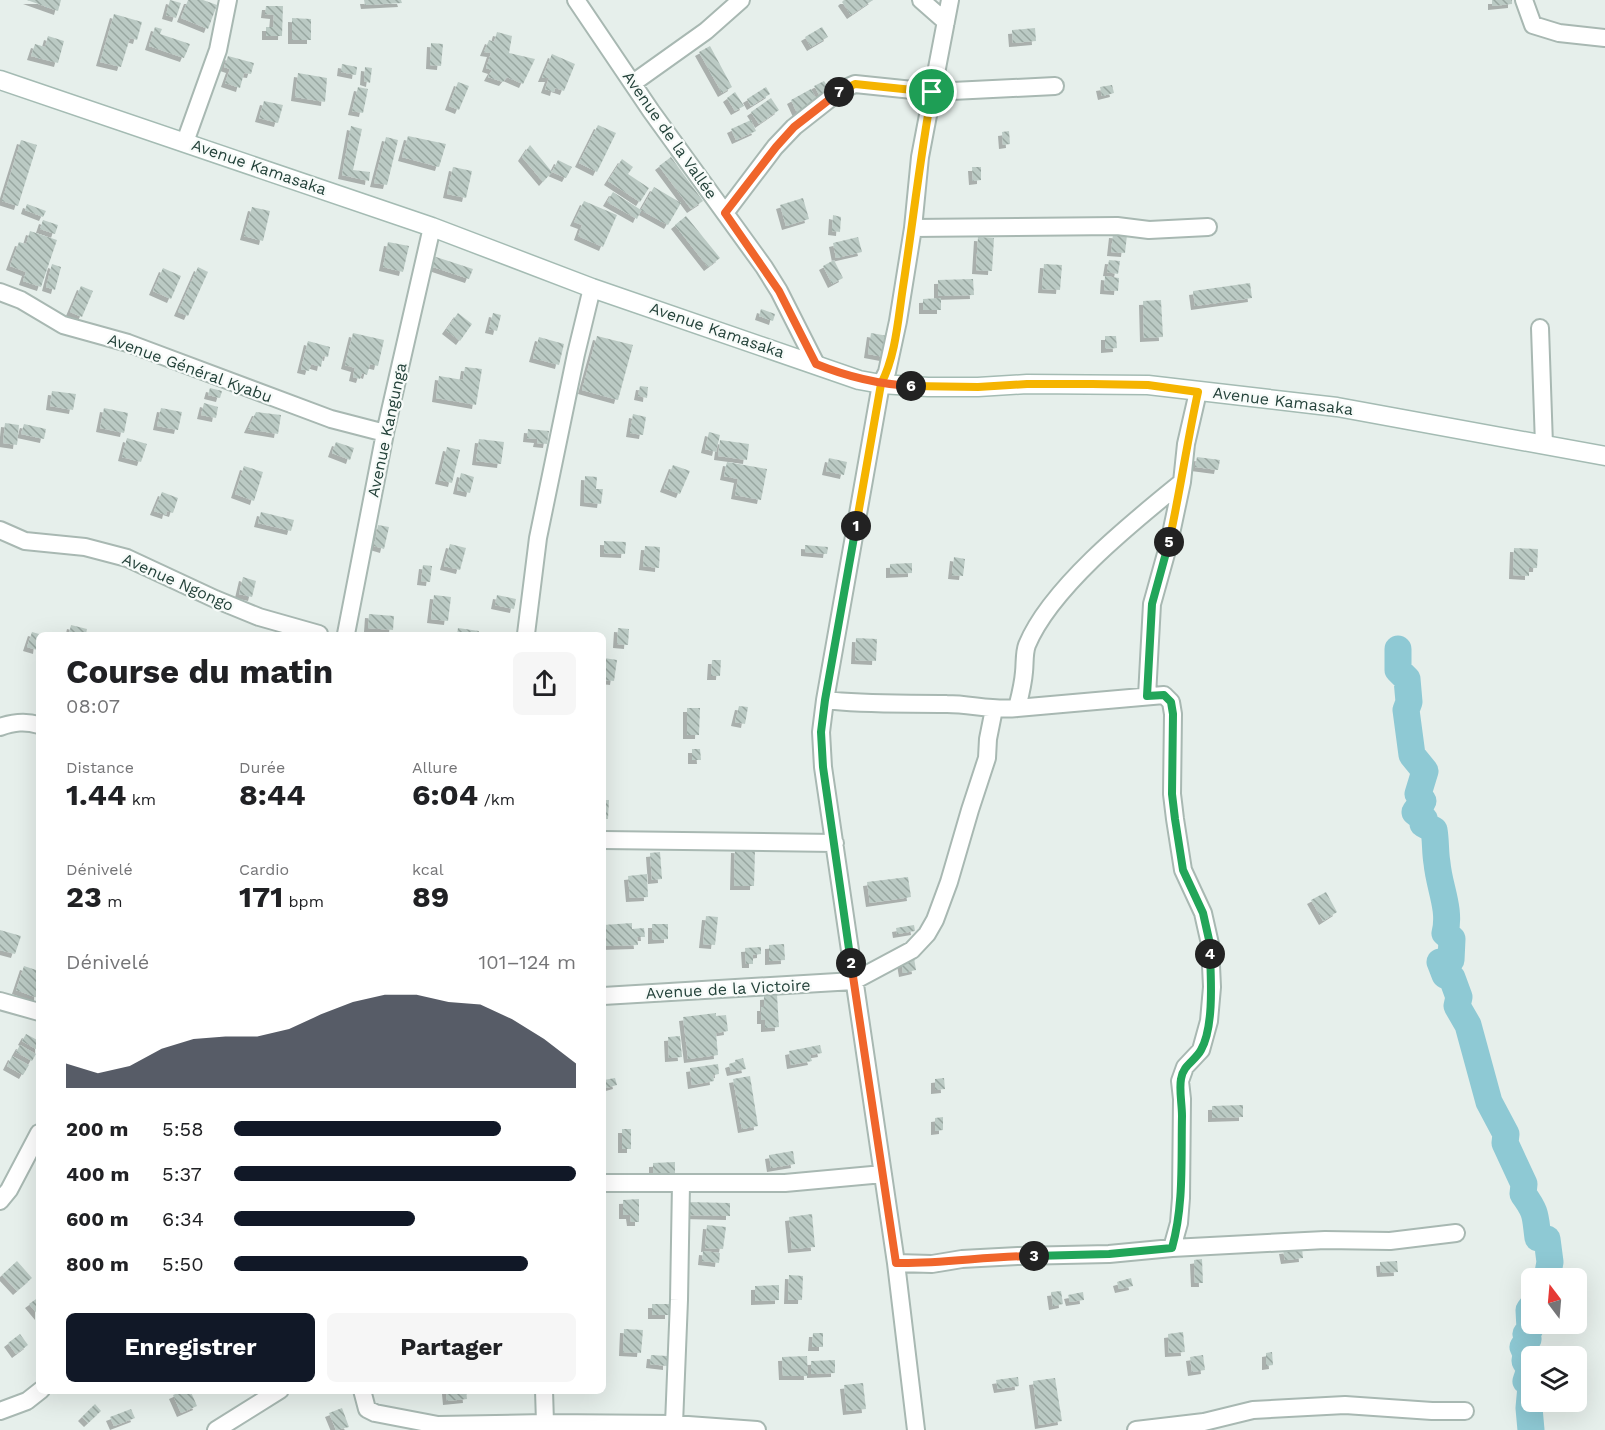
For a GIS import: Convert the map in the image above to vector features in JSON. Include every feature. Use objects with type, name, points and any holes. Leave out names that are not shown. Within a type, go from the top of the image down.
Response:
[{"type":"street","points":[[185,142],[215,59],[228,0]]},
{"type":"street","name":"Avenue de la Vallée","points":[[576,0],[779,291],[816,364]]},
{"type":"street","points":[[633,83],[706,31],[741,0]]},
{"type":"street","points":[[921,0],[946,22]]},
{"type":"street","points":[[916,1430],[896,1263],[854,981],[821,732],[881,384],[887,372],[892,350],[913,228],[920,157],[950,0]]},
{"type":"street","points":[[1524,0],[1533,25],[1559,33],[1605,38]]},
{"type":"street","name":"Avenue Kamasaka","points":[[0,80],[432,227],[592,288],[859,380],[928,387],[1027,384],[1148,385],[1337,406],[1605,456]]},
{"type":"street","points":[[725,213],[794,127],[841,90],[855,84],[932,92],[1055,87]]},
{"type":"street","points":[[913,228],[1117,226],[1149,230],[1208,227]]},
{"type":"street","name":"Avenue Kangunga","points":[[346,632],[385,433],[432,227]]},
{"type":"street","points":[[526,632],[538,538],[592,288]]},
{"type":"street","name":"Avenue Général Kyabu","points":[[0,292],[21,300],[63,325],[128,343],[331,419],[385,433]]},
{"type":"street","points":[[1540,328],[1544,444]]},
{"type":"street","points":[[1147,696],[1152,604],[1169,543],[1182,482],[1186,444],[1198,392]]},
{"type":"street","points":[[1017,708],[1023,685],[1025,651],[1040,622],[1085,567],[1182,482]]},
{"type":"street","name":"Avenue Ngongo","points":[[0,530],[25,541],[85,547],[127,558],[226,604],[310,632]]},
{"type":"street","points":[[825,700],[856,704],[968,705],[994,709],[1164,695],[1171,702],[1173,714],[1172,794],[1183,870],[1203,913],[1210,944],[1212,987],[1209,1021],[1201,1050],[1185,1067],[1180,1081],[1182,1099],[1181,1198],[1179,1223],[1172,1248]]},
{"type":"street","points":[[854,981],[912,950],[927,934],[935,920],[987,758],[994,709]]},
{"type":"street","points":[[0,727],[13,722],[36,724]]},
{"type":"street","points":[[606,840],[835,843]]},
{"type":"street","name":"Avenue de la Victoire","points":[[606,996],[854,981]]},
{"type":"street","points":[[0,1001],[36,1011]]},
{"type":"street","points":[[0,1201],[9,1190],[36,1139]]},
{"type":"street","points":[[606,1183],[785,1183],[883,1174]]},
{"type":"street","points":[[674,1424],[681,1184]]},
{"type":"street","points":[[896,1263],[932,1264],[962,1259],[1109,1254],[1172,1248],[1325,1240],[1390,1241],[1456,1233]]},
{"type":"street","points":[[0,1411],[27,1401],[36,1394]]},
{"type":"street","points":[[216,1430],[274,1394]]},
{"type":"street","points":[[363,1394],[367,1409],[375,1413],[438,1427],[545,1422],[674,1424],[757,1430]]},
{"type":"street","points":[[544,1394],[545,1422]]},
{"type":"street","points":[[1136,1430],[1204,1422],[1253,1410],[1345,1405],[1432,1411],[1465,1410]]},
{"type":"building","points":[[27,0],[61,0],[58,11]]},
{"type":"building","points":[[170,0],[181,3],[176,18],[166,15]]},
{"type":"building","points":[[188,0],[203,0],[217,5],[208,29],[181,18]]},
{"type":"building","points":[[364,0],[401,0],[402,3],[365,5]]},
{"type":"building","points":[[844,0],[873,0],[851,15],[842,2]]},
{"type":"building","points":[[1492,0],[1512,0],[1512,4],[1492,6]]},
{"type":"building","points":[[266,6],[283,6],[282,36],[266,36],[266,27],[273,27],[274,15],[265,14]]},
{"type":"building","points":[[114,14],[142,22],[137,40],[130,38],[121,67],[100,62]]},
{"type":"building","points":[[292,18],[311,19],[311,40],[292,40]]},
{"type":"building","points":[[155,27],[162,29],[160,34],[190,44],[184,58],[149,46]]},
{"type":"building","points":[[822,27],[828,37],[811,47],[805,37]]},
{"type":"building","points":[[1035,28],[1036,41],[1013,43],[1012,30]]},
{"type":"building","points":[[497,32],[512,36],[509,53],[535,59],[523,84],[507,77],[503,82],[488,77],[492,70],[486,68],[491,53],[484,52],[489,40],[494,42]]},
{"type":"building","points":[[48,36],[64,41],[58,63],[31,56],[35,44],[45,47]]},
{"type":"building","points":[[431,43],[443,44],[441,66],[430,65]]},
{"type":"building","points":[[710,46],[732,87],[722,93],[699,52]]},
{"type":"building","points":[[552,54],[575,64],[564,91],[555,88],[554,92],[545,89],[549,78],[542,78]]},
{"type":"building","points":[[228,56],[254,63],[251,74],[244,73],[240,88],[225,83],[230,69],[224,67]]},
{"type":"building","points":[[342,64],[357,67],[356,75],[341,72]]},
{"type":"building","points":[[365,67],[372,68],[370,83],[364,81]]},
{"type":"building","points":[[298,73],[327,78],[325,102],[295,97]]},
{"type":"building","points":[[824,81],[830,90],[820,96],[814,86]]},
{"type":"building","points":[[458,82],[469,86],[459,110],[449,106]]},
{"type":"building","points":[[1112,85],[1114,93],[1102,96],[1100,87]]},
{"type":"building","points":[[358,87],[368,89],[363,113],[352,111]]},
{"type":"building","points":[[766,87],[770,94],[751,106],[747,99]]},
{"type":"building","points":[[811,89],[818,102],[797,113],[791,100]]},
{"type":"building","points":[[735,92],[744,106],[735,111],[727,98]]},
{"type":"building","points":[[771,98],[779,110],[759,124],[751,112]]},
{"type":"building","points":[[264,101],[283,105],[278,123],[259,118]]},
{"type":"building","points":[[751,120],[756,131],[736,140],[731,129]]},
{"type":"building","points":[[598,125],[616,133],[597,172],[579,163]]},
{"type":"building","points":[[351,126],[362,129],[353,170],[370,172],[369,181],[342,175]]},
{"type":"building","points":[[1009,131],[1010,144],[1003,145],[1002,132]]},
{"type":"building","points":[[408,136],[446,144],[439,167],[402,157]]},
{"type":"building","points":[[386,137],[398,140],[387,185],[374,183]]},
{"type":"building","points":[[21,140],[37,145],[18,206],[2,201]]},
{"type":"building","points":[[530,145],[552,172],[543,182],[522,157]]},
{"type":"building","points":[[671,157],[703,201],[691,209],[659,166]]},
{"type":"building","points":[[622,159],[633,167],[628,174],[649,188],[640,202],[608,181]]},
{"type":"building","points":[[558,160],[572,167],[566,178],[552,172]]},
{"type":"building","points":[[453,167],[472,171],[466,198],[447,194]]},
{"type":"building","points":[[972,167],[981,167],[981,180],[973,181]]},
{"type":"building","points":[[654,187],[681,203],[668,225],[641,210]]},
{"type":"building","points":[[613,192],[641,210],[637,219],[607,202]]},
{"type":"building","points":[[803,198],[809,219],[786,226],[780,205]]},
{"type":"building","points":[[584,201],[617,215],[603,247],[578,236],[582,225],[574,222]]},
{"type":"building","points":[[27,204],[46,211],[43,217],[25,210]]},
{"type":"building","points":[[252,207],[270,211],[263,241],[244,236]]},
{"type":"building","points":[[833,215],[841,217],[840,232],[832,231]]},
{"type":"building","points":[[686,216],[720,258],[708,267],[675,225]]},
{"type":"building","points":[[43,220],[58,225],[55,234],[40,229]]},
{"type":"building","points":[[30,231],[57,240],[41,287],[23,281],[26,272],[10,266],[19,242],[26,244]]},
{"type":"building","points":[[1113,234],[1127,235],[1125,253],[1111,252]]},
{"type":"building","points":[[858,237],[862,252],[836,258],[833,243]]},
{"type":"building","points":[[978,237],[994,238],[992,271],[976,270]]},
{"type":"building","points":[[388,242],[409,246],[403,272],[383,267]]},
{"type":"building","points":[[433,256],[473,269],[469,279],[430,266]]},
{"type":"building","points":[[834,260],[843,278],[832,284],[823,266]]},
{"type":"building","points":[[1109,260],[1120,261],[1118,274],[1107,272]]},
{"type":"building","points":[[52,264],[61,267],[55,290],[46,287]]},
{"type":"building","points":[[1044,264],[1062,265],[1060,290],[1042,289]]},
{"type":"building","points":[[198,267],[208,272],[188,316],[178,312]]},
{"type":"building","points":[[163,268],[181,276],[171,299],[153,291]]},
{"type":"building","points":[[1105,276],[1119,278],[1118,291],[1104,290]]},
{"type":"building","points":[[973,279],[974,295],[938,296],[938,280]]},
{"type":"building","points":[[1250,283],[1252,298],[1195,306],[1193,291]]},
{"type":"building","points":[[81,286],[93,291],[82,317],[70,312]]},
{"type":"building","points":[[941,298],[941,310],[923,310],[923,299]]},
{"type":"building","points":[[1161,300],[1163,337],[1144,338],[1143,301]]},
{"type":"building","points":[[761,309],[775,314],[773,321],[759,316]]},
{"type":"building","points":[[458,313],[472,324],[460,341],[446,330]]},
{"type":"building","points":[[493,313],[501,315],[497,331],[489,329]]},
{"type":"building","points":[[353,333],[384,340],[378,366],[370,364],[367,375],[362,373],[360,379],[353,377],[355,368],[345,365]]},
{"type":"building","points":[[871,333],[888,336],[884,357],[868,354]]},
{"type":"building","points":[[597,336],[633,345],[618,400],[582,390]]},
{"type":"building","points":[[1105,336],[1116,336],[1117,348],[1105,349]]},
{"type":"building","points":[[539,337],[564,344],[559,365],[533,358]]},
{"type":"building","points":[[308,341],[330,347],[328,357],[323,356],[321,367],[311,364],[309,371],[301,369]]},
{"type":"building","points":[[465,367],[482,369],[476,405],[436,398],[439,376],[463,380]]},
{"type":"building","points":[[640,386],[648,387],[647,398],[638,396]]},
{"type":"building","points":[[210,388],[222,391],[220,398],[208,395]]},
{"type":"building","points":[[52,391],[76,394],[73,410],[50,406]]},
{"type":"building","points":[[204,403],[218,407],[216,418],[201,415]]},
{"type":"building","points":[[104,408],[128,413],[124,433],[100,428]]},
{"type":"building","points":[[161,408],[182,412],[178,430],[157,426]]},
{"type":"building","points":[[256,412],[281,415],[278,434],[248,429]]},
{"type":"building","points":[[633,414],[646,417],[643,435],[630,433]]},
{"type":"building","points":[[5,423],[19,425],[17,445],[3,443]]},
{"type":"building","points":[[24,424],[46,429],[44,439],[21,434]]},
{"type":"building","points":[[528,429],[549,431],[547,444],[537,443],[538,439],[527,438]]},
{"type":"building","points":[[709,432],[720,435],[716,452],[705,449]]},
{"type":"building","points":[[127,438],[147,444],[141,462],[122,457]]},
{"type":"building","points":[[479,439],[504,442],[501,464],[476,461]]},
{"type":"building","points":[[720,440],[749,444],[747,460],[718,456]]},
{"type":"building","points":[[336,442],[354,448],[350,460],[332,453]]},
{"type":"building","points":[[447,447],[460,450],[452,483],[439,480]]},
{"type":"building","points":[[1197,457],[1220,460],[1218,470],[1195,467]]},
{"type":"building","points":[[829,458],[847,462],[844,475],[826,471]]},
{"type":"building","points":[[727,462],[767,469],[761,500],[735,495],[738,479],[724,476]]},
{"type":"building","points":[[673,465],[690,471],[680,494],[664,488]]},
{"type":"building","points":[[244,466],[263,472],[254,501],[235,494]]},
{"type":"building","points":[[461,473],[474,477],[470,493],[457,490]]},
{"type":"building","points":[[585,476],[597,477],[596,489],[603,489],[601,504],[584,502]]},
{"type":"building","points":[[162,492],[178,498],[173,513],[167,511],[166,515],[154,511]]},
{"type":"building","points":[[261,512],[294,520],[291,531],[258,523]]},
{"type":"building","points":[[378,525],[389,527],[384,549],[374,546]]},
{"type":"building","points":[[604,541],[626,542],[625,554],[604,553]]},
{"type":"building","points":[[450,544],[466,548],[460,570],[444,566]]},
{"type":"building","points":[[805,545],[828,547],[827,554],[805,552]]},
{"type":"building","points":[[645,546],[660,547],[659,568],[643,566]]},
{"type":"building","points":[[1514,548],[1538,549],[1537,568],[1529,568],[1529,576],[1513,575]]},
{"type":"building","points":[[954,557],[965,559],[963,576],[952,575]]},
{"type":"building","points":[[912,563],[912,573],[890,574],[890,564]]},
{"type":"building","points":[[423,565],[432,566],[430,582],[421,581]]},
{"type":"building","points":[[243,577],[256,581],[252,597],[239,594]]},
{"type":"building","points":[[434,595],[451,597],[448,621],[431,619]]},
{"type":"building","points":[[497,595],[516,599],[514,609],[495,605]]},
{"type":"building","points":[[369,614],[394,616],[393,630],[368,628]]},
{"type":"building","points":[[71,625],[87,629],[86,632],[69,632]]},
{"type":"building","points":[[458,628],[479,631],[479,632],[457,632]]},
{"type":"building","points":[[618,628],[629,629],[628,645],[617,644]]},
{"type":"building","points":[[32,632],[36,633],[36,650],[27,647]]},
{"type":"building","points":[[856,638],[877,639],[876,661],[855,660]]},
{"type":"building","points":[[606,658],[617,660],[614,681],[606,680]]},
{"type":"building","points":[[712,660],[721,660],[720,676],[711,676]]},
{"type":"building","points":[[739,706],[748,707],[745,724],[735,722]]},
{"type":"building","points":[[687,708],[700,708],[699,735],[687,735]]},
{"type":"building","points":[[692,749],[700,749],[701,760],[692,760]]},
{"type":"building","points":[[606,800],[609,800],[608,819],[606,819]]},
{"type":"building","points":[[735,849],[755,850],[754,886],[734,886]]},
{"type":"building","points":[[660,852],[662,879],[652,880],[650,853]]},
{"type":"building","points":[[647,874],[648,897],[630,898],[628,876]]},
{"type":"building","points":[[908,877],[911,897],[870,903],[867,882]]},
{"type":"building","points":[[1326,892],[1337,912],[1323,921],[1311,900]]},
{"type":"building","points":[[706,916],[718,917],[715,945],[703,944]]},
{"type":"building","points":[[632,923],[632,929],[644,928],[645,937],[637,937],[638,945],[606,946],[606,925]]},
{"type":"building","points":[[652,924],[668,924],[668,939],[652,940]]},
{"type":"building","points":[[914,925],[915,931],[897,934],[896,928]]},
{"type":"building","points":[[0,930],[21,936],[15,954],[0,950]]},
{"type":"building","points":[[784,944],[785,960],[769,961],[769,945]]},
{"type":"building","points":[[761,947],[761,954],[753,955],[753,964],[746,964],[745,948]]},
{"type":"building","points":[[914,958],[916,970],[903,973],[901,961]]},
{"type":"building","points":[[24,966],[36,970],[36,997],[16,990]]},
{"type":"building","points":[[777,995],[779,1027],[765,1028],[765,1020],[761,1020],[764,996]]},
{"type":"building","points":[[716,1013],[716,1016],[726,1015],[728,1031],[716,1033],[718,1055],[688,1059],[683,1017]]},
{"type":"building","points":[[26,1034],[36,1039],[36,1049],[22,1041]]},
{"type":"building","points":[[680,1036],[682,1057],[669,1058],[668,1037]]},
{"type":"building","points":[[20,1045],[36,1054],[32,1061],[16,1052]]},
{"type":"building","points":[[820,1045],[822,1053],[810,1055],[812,1061],[791,1065],[789,1051]]},
{"type":"building","points":[[12,1056],[29,1065],[23,1075],[7,1066]]},
{"type":"building","points":[[743,1058],[746,1069],[731,1072],[729,1064]]},
{"type":"building","points":[[718,1064],[719,1074],[713,1075],[714,1081],[692,1085],[690,1068]]},
{"type":"building","points":[[750,1076],[758,1126],[742,1129],[733,1079]]},
{"type":"building","points":[[615,1078],[617,1085],[606,1088],[606,1080]]},
{"type":"building","points":[[944,1078],[945,1089],[935,1090],[935,1079]]},
{"type":"building","points":[[1243,1105],[1243,1117],[1212,1118],[1212,1106]]},
{"type":"building","points":[[943,1117],[943,1130],[935,1131],[935,1118]]},
{"type":"building","points":[[622,1129],[631,1129],[631,1149],[622,1149]]},
{"type":"building","points":[[793,1151],[795,1164],[771,1168],[769,1155]]},
{"type":"building","points":[[675,1162],[675,1174],[653,1175],[653,1163]]},
{"type":"building","points":[[639,1199],[639,1222],[631,1222],[630,1215],[623,1215],[623,1200]]},
{"type":"building","points":[[687,1202],[730,1203],[730,1216],[687,1215]]},
{"type":"building","points":[[812,1214],[815,1247],[792,1249],[789,1217]]},
{"type":"building","points":[[707,1225],[726,1227],[723,1249],[705,1248]]},
{"type":"building","points":[[1302,1248],[1303,1258],[1285,1260],[1283,1250]]},
{"type":"building","points":[[703,1251],[720,1253],[719,1263],[702,1261]]},
{"type":"building","points":[[1202,1259],[1203,1283],[1195,1283],[1194,1260]]},
{"type":"building","points":[[17,1261],[32,1278],[17,1291],[2,1275]]},
{"type":"building","points":[[1397,1261],[1398,1272],[1381,1273],[1380,1262]]},
{"type":"building","points":[[789,1275],[803,1276],[802,1300],[788,1300]]},
{"type":"building","points":[[1131,1278],[1133,1286],[1119,1289],[1117,1282]]},
{"type":"building","points":[[779,1285],[779,1300],[755,1301],[755,1286]]},
{"type":"building","points":[[1061,1291],[1063,1304],[1053,1306],[1051,1292]]},
{"type":"building","points":[[1083,1292],[1084,1300],[1070,1302],[1068,1295]]},
{"type":"building","points":[[36,1299],[36,1312],[29,1304]]},
{"type":"building","points":[[652,1304],[669,1304],[669,1315],[652,1315]]},
{"type":"building","points":[[624,1329],[643,1330],[641,1353],[623,1352]]},
{"type":"building","points":[[1183,1332],[1185,1352],[1169,1353],[1168,1334]]},
{"type":"building","points":[[813,1333],[823,1333],[823,1347],[812,1347]]},
{"type":"building","points":[[20,1334],[28,1345],[16,1354],[8,1343]]},
{"type":"building","points":[[1272,1352],[1273,1365],[1266,1366],[1266,1353]]},
{"type":"building","points":[[651,1355],[667,1356],[667,1366],[650,1364]]},
{"type":"building","points":[[1203,1355],[1205,1370],[1192,1372],[1190,1357]]},
{"type":"building","points":[[807,1356],[808,1376],[783,1376],[782,1357]]},
{"type":"building","points":[[835,1360],[835,1373],[811,1374],[811,1361]]},
{"type":"building","points":[[1018,1377],[1019,1386],[998,1389],[996,1380]]},
{"type":"building","points":[[1055,1378],[1062,1421],[1039,1425],[1033,1381]]},
{"type":"building","points":[[863,1383],[866,1409],[847,1411],[844,1385]]},
{"type":"building","points":[[192,1394],[197,1406],[181,1413],[173,1395]]},
{"type":"building","points":[[446,1394],[466,1394],[467,1399],[447,1401]]},
{"type":"building","points":[[95,1404],[101,1411],[88,1423],[82,1417]]},
{"type":"building","points":[[342,1408],[349,1427],[336,1430],[329,1413]]},
{"type":"building","points":[[131,1409],[135,1418],[114,1426],[110,1417]]},
{"type":"waterway","points":[[1398,649],[1398,670],[1407,679],[1409,702],[1406,710],[1412,755],[1425,771],[1418,794],[1423,801],[1415,812],[1424,819],[1423,824],[1434,830],[1438,872],[1447,915],[1445,933],[1452,939],[1451,960],[1440,962],[1445,975],[1452,978],[1459,997],[1457,1006],[1468,1025],[1489,1102],[1506,1134],[1505,1143],[1524,1184],[1523,1194],[1535,1215],[1538,1238],[1547,1239],[1549,1268]]},
{"type":"waterway","points":[[1526,1334],[1528,1339],[1523,1347],[1526,1354],[1525,1361],[1530,1369],[1526,1381],[1531,1386],[1529,1408],[1531,1430]]},
{"type":"route","points":[[932,92],[855,84],[841,90],[794,127],[725,213],[779,291],[816,364],[842,375],[881,384],[928,387],[1027,384],[1148,385],[1198,392],[1186,444],[1182,482],[1169,543],[1152,604],[1147,696],[1164,695],[1171,702],[1173,714],[1172,794],[1175,819],[1183,870],[1203,913],[1210,944],[1212,987],[1209,1021],[1201,1050],[1185,1067],[1180,1081],[1182,1099],[1181,1198],[1179,1223],[1172,1248],[1109,1254],[962,1259],[932,1264],[896,1263],[823,767],[821,732],[881,384],[887,372],[898,321],[913,228],[920,157],[932,92]]}]
